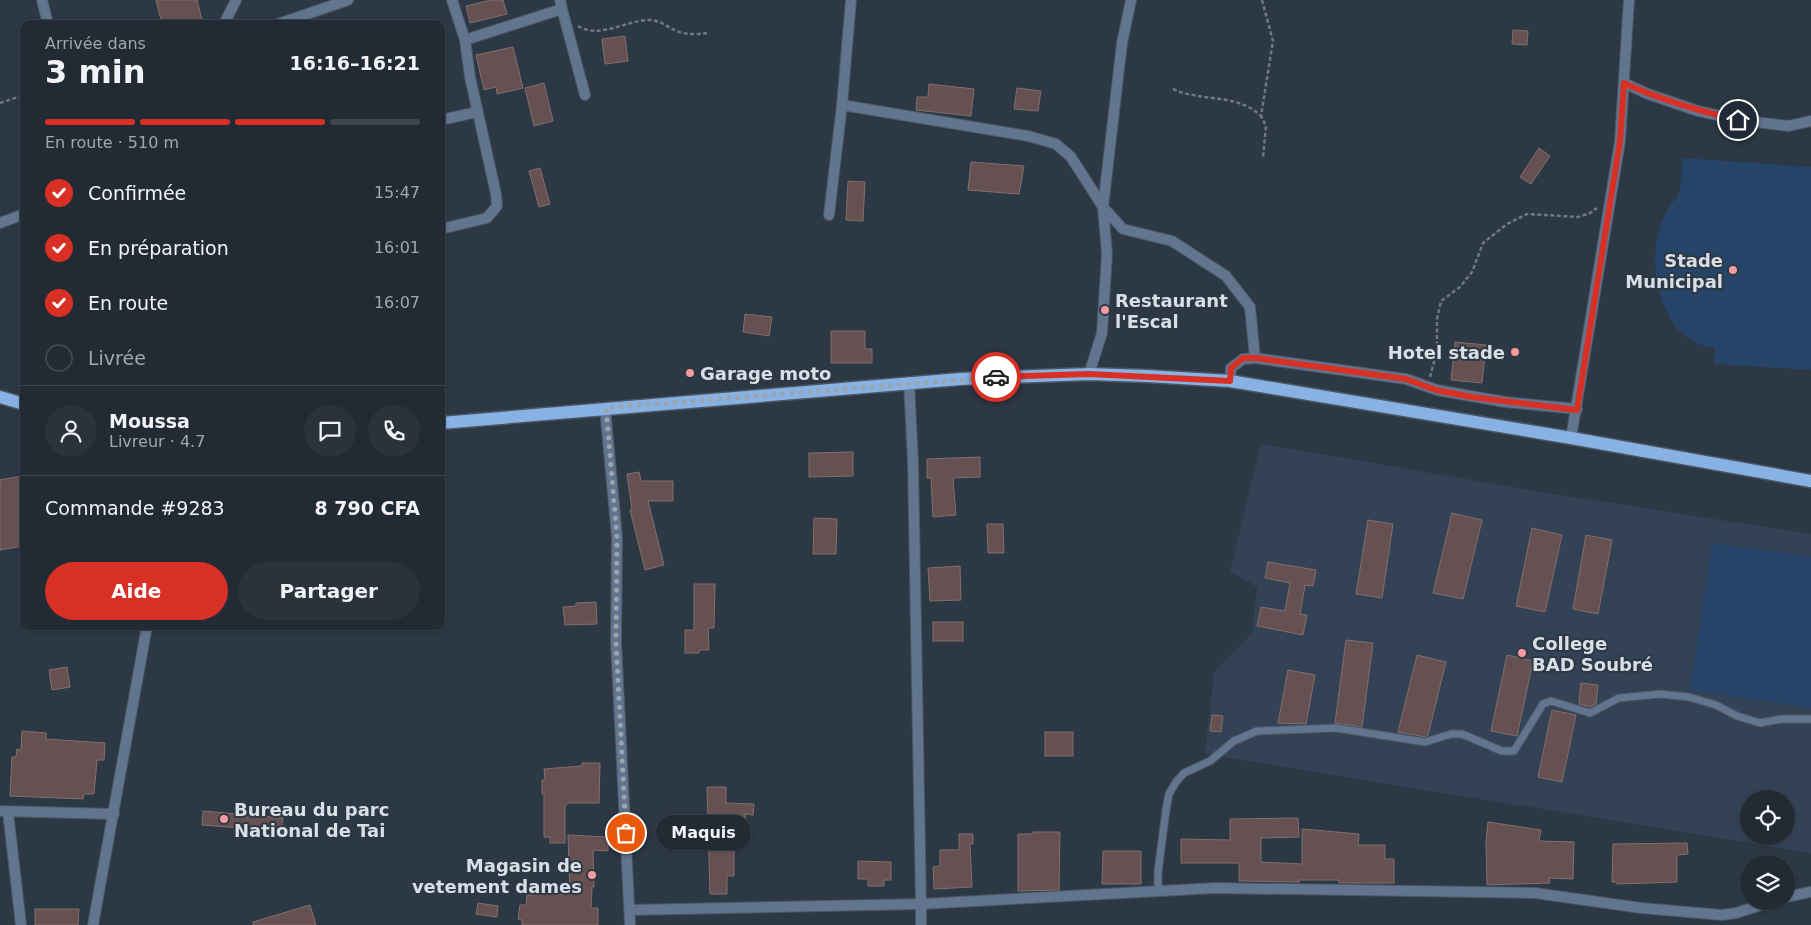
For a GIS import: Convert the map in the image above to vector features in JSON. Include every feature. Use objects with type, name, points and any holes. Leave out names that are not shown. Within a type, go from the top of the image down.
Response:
[{"type":"main road","points":[[445,423],[606,408],[666,405],[909,382],[1089,374],[1230,381],[1571,438],[1811,481]]},
{"type":"main road","points":[[0,397],[20,403]]},
{"type":"street","points":[[42,0],[47,20]]},
{"type":"street","points":[[226,20],[236,0]]},
{"type":"street","points":[[290,20],[348,0]]},
{"type":"street","points":[[445,228],[487,218],[497,206],[496,194],[477,112],[465,40],[452,0]]},
{"type":"street","points":[[829,215],[842,105],[851,0]]},
{"type":"street","points":[[1089,374],[1102,333],[1107,254],[1103,206],[1122,43],[1131,0]]},
{"type":"street","points":[[1571,438],[1620,141],[1630,0]]},
{"type":"street","points":[[465,40],[561,4],[585,94]]},
{"type":"street","points":[[1624,83],[1648,94],[1698,111],[1738,120],[1788,126],[1811,121]]},
{"type":"street","points":[[842,105],[1028,136],[1056,144],[1071,157],[1103,206],[1123,228],[1172,241],[1226,276],[1250,307],[1256,358]]},
{"type":"street","points":[[445,119],[477,112]]},
{"type":"street","points":[[0,223],[20,216]]},
{"type":"street","points":[[1230,381],[1231,368],[1243,358],[1256,358],[1406,379],[1446,392],[1497,401],[1577,410]]},
{"type":"street","points":[[909,382],[913,463],[921,925]]},
{"type":"street","points":[[606,408],[617,537],[616,642],[630,925]]},
{"type":"street","points":[[93,925],[146,630]]},
{"type":"street","points":[[21,925],[4,812],[114,814]]},
{"type":"street","points":[[630,910],[920,904],[1216,888],[1535,893],[1641,908],[1722,915],[1746,910]]},
{"type":"street","points":[[1795,895],[1811,892]]},
{"type":"lane","points":[[1158,891],[1158,872],[1166,810],[1169,794],[1176,782],[1184,773],[1210,761],[1234,741],[1257,731],[1336,728],[1425,742],[1451,734],[1462,734],[1502,751],[1514,751],[1543,704],[1551,701],[1590,713],[1618,698],[1660,694],[1689,697],[1716,705],[1737,716],[1760,723],[1781,719],[1811,719]]},
{"type":"path","points":[[1261,116],[1273,41],[1262,0]]},
{"type":"path","points":[[561,4],[575,23],[587,30],[601,30],[650,20],[667,25],[680,32],[707,33]]},
{"type":"path","points":[[1174,88],[1181,92],[1207,96],[1253,108],[1261,116],[1266,126],[1263,157]]},
{"type":"path","points":[[0,103],[20,96]]},
{"type":"path","points":[[1428,386],[1437,351],[1437,319],[1441,301],[1460,287],[1472,272],[1483,244],[1507,224],[1526,214],[1578,217],[1590,213],[1612,195]]},
{"type":"shaded area","name":"Stade Municipal","points":[[1682,158],[1811,167],[1811,370],[1714,364],[1715,348],[1701,345],[1688,339],[1678,330],[1670,318],[1660,293],[1655,265],[1655,252],[1657,238],[1666,212],[1679,192],[1682,177]]},
{"type":"shaded area","name":"College BAD Soubré","points":[[1261,444],[1554,494],[1811,534],[1811,853],[1762,845],[1795,845],[1795,790],[1740,790],[1740,841],[1205,754],[1214,672],[1252,633],[1257,587],[1230,571]]},
{"type":"shaded area","points":[[1712,543],[1811,557],[1811,708],[1690,690]]},
{"type":"building","points":[[156,0],[197,0],[202,20],[161,20]]},
{"type":"building","points":[[491,0],[503,0],[507,14],[470,23],[466,6]]},
{"type":"building","points":[[1513,30],[1528,31],[1527,45],[1512,44]]},
{"type":"building","points":[[625,36],[628,61],[605,64],[602,39]]},
{"type":"building","points":[[513,47],[523,88],[497,94],[496,87],[484,90],[476,55]]},
{"type":"building","points":[[544,83],[553,121],[534,126],[525,88]]},
{"type":"building","points":[[929,84],[974,89],[971,116],[916,110],[917,97],[928,97]]},
{"type":"building","points":[[1017,88],[1041,91],[1038,111],[1014,109]]},
{"type":"building","points":[[1539,148],[1550,156],[1531,184],[1520,177]]},
{"type":"building","points":[[971,162],[1024,166],[1019,194],[968,190]]},
{"type":"building","points":[[540,168],[550,204],[539,207],[529,171]]},
{"type":"building","points":[[848,181],[865,182],[863,221],[846,220]]},
{"type":"building","points":[[745,314],[772,317],[769,336],[743,332]]},
{"type":"building","points":[[831,331],[865,331],[865,349],[872,349],[872,363],[831,363]]},
{"type":"building","points":[[1455,342],[1486,345],[1482,383],[1451,380]]},
{"type":"building","points":[[853,452],[853,476],[809,477],[809,453]]},
{"type":"building","points":[[980,457],[980,477],[953,478],[956,515],[933,517],[931,478],[927,478],[927,459]]},
{"type":"building","points":[[639,472],[641,481],[673,481],[673,501],[648,501],[664,565],[645,570],[630,510],[632,510],[627,474]]},
{"type":"building","points":[[20,476],[20,547],[0,550],[0,480]]},
{"type":"building","points":[[1452,513],[1482,520],[1463,599],[1433,593]]},
{"type":"building","points":[[814,518],[837,519],[836,554],[813,554]]},
{"type":"building","points":[[1368,520],[1393,524],[1382,598],[1356,594]]},
{"type":"building","points":[[987,524],[1003,524],[1004,553],[988,553]]},
{"type":"building","points":[[1532,528],[1562,535],[1545,612],[1516,606]]},
{"type":"building","points":[[1586,535],[1612,540],[1598,614],[1573,609]]},
{"type":"building","points":[[1268,562],[1316,570],[1313,586],[1305,585],[1300,614],[1307,615],[1303,635],[1257,626],[1261,607],[1285,611],[1290,583],[1265,578]]},
{"type":"building","points":[[960,566],[961,600],[930,601],[928,568]]},
{"type":"building","points":[[694,584],[715,584],[714,628],[708,628],[709,650],[699,650],[699,653],[685,653],[685,630],[694,630]]},
{"type":"building","points":[[596,602],[597,624],[565,625],[563,607],[576,606],[576,603]]},
{"type":"building","points":[[933,622],[963,622],[963,641],[933,641]]},
{"type":"building","points":[[1346,640],[1373,643],[1362,727],[1335,723]]},
{"type":"building","points":[[1417,655],[1446,662],[1428,735],[1425,737],[1398,732]]},
{"type":"building","points":[[1507,655],[1533,661],[1517,736],[1491,731]]},
{"type":"building","points":[[67,667],[70,687],[52,690],[49,670]]},
{"type":"building","points":[[1288,670],[1315,675],[1306,724],[1278,723]]},
{"type":"building","points":[[1581,683],[1598,685],[1596,704],[1590,707],[1579,704]]},
{"type":"building","points":[[1552,710],[1576,715],[1562,782],[1538,777]]},
{"type":"building","points":[[1212,715],[1223,716],[1221,732],[1210,731]]},
{"type":"building","points":[[22,731],[46,733],[46,739],[105,743],[104,760],[97,760],[94,794],[84,794],[83,799],[10,796],[12,757],[16,757],[17,749],[21,750]]},
{"type":"building","points":[[1045,732],[1073,732],[1073,756],[1045,756]]},
{"type":"building","points":[[582,763],[600,763],[599,803],[568,803],[565,806],[565,843],[550,843],[550,837],[544,837],[544,794],[542,794],[542,780],[545,780],[544,769],[582,766]]},
{"type":"building","points":[[707,787],[726,787],[726,803],[754,804],[753,815],[745,814],[747,831],[734,833],[734,876],[727,876],[727,894],[710,894]]},
{"type":"building","points":[[203,811],[283,818],[281,831],[202,825]]},
{"type":"building","points":[[1298,818],[1299,837],[1261,838],[1261,862],[1302,864],[1302,829],[1359,834],[1358,845],[1385,845],[1385,859],[1394,859],[1394,883],[1339,883],[1339,880],[1299,880],[1299,882],[1239,881],[1239,863],[1181,863],[1181,839],[1230,840],[1230,819]]},
{"type":"building","points":[[1488,822],[1541,830],[1539,841],[1574,842],[1573,879],[1549,878],[1550,883],[1487,885],[1486,841]]},
{"type":"building","points":[[1033,832],[1060,832],[1059,890],[1018,891],[1018,834],[1033,834]]},
{"type":"building","points":[[959,834],[973,834],[973,844],[970,844],[972,887],[934,889],[933,867],[940,866],[940,850],[959,850]]},
{"type":"building","points":[[568,835],[608,837],[608,851],[593,850],[594,887],[592,887],[591,908],[598,908],[598,925],[522,925],[522,920],[518,919],[520,905],[526,905],[527,895],[570,894]]},
{"type":"building","points":[[1687,843],[1688,854],[1677,855],[1677,882],[1617,884],[1617,882],[1612,882],[1613,844]]},
{"type":"building","points":[[1103,851],[1141,851],[1141,884],[1102,884]]},
{"type":"building","points":[[858,861],[891,862],[891,880],[884,880],[884,886],[868,886],[868,879],[858,879]]},
{"type":"building","points":[[478,903],[498,906],[497,917],[476,914]]},
{"type":"building","points":[[310,905],[316,925],[253,925],[253,922]]},
{"type":"building","points":[[35,909],[79,909],[78,925],[35,925]]},
{"type":"way so far","points":[[626,833],[616,642],[615,586],[617,537],[606,408],[666,405],[909,382],[996,377]]},
{"type":"place","name":"Stade Municipal","points":[[1733,270]]},
{"type":"place","name":"Restaurant l'Escal","points":[[1105,310]]},
{"type":"place","name":"Hotel stade","points":[[1515,352]]},
{"type":"place","name":"Garage moto","points":[[690,373]]},
{"type":"place","name":"College BAD Soubré","points":[[1522,653]]},
{"type":"place","name":"Bureau du parc National de Tai","points":[[224,819]]},
{"type":"place","name":"Maquis","points":[[626,833]]},
{"type":"place","name":"Magasin de vetement dames","points":[[592,875]]},
{"type":"route","points":[[996,377],[1089,374],[1230,381],[1231,368],[1243,358],[1256,358],[1406,379],[1436,390],[1472,397],[1577,410],[1620,141],[1624,83],[1648,94],[1698,111],[1738,120]]}]
